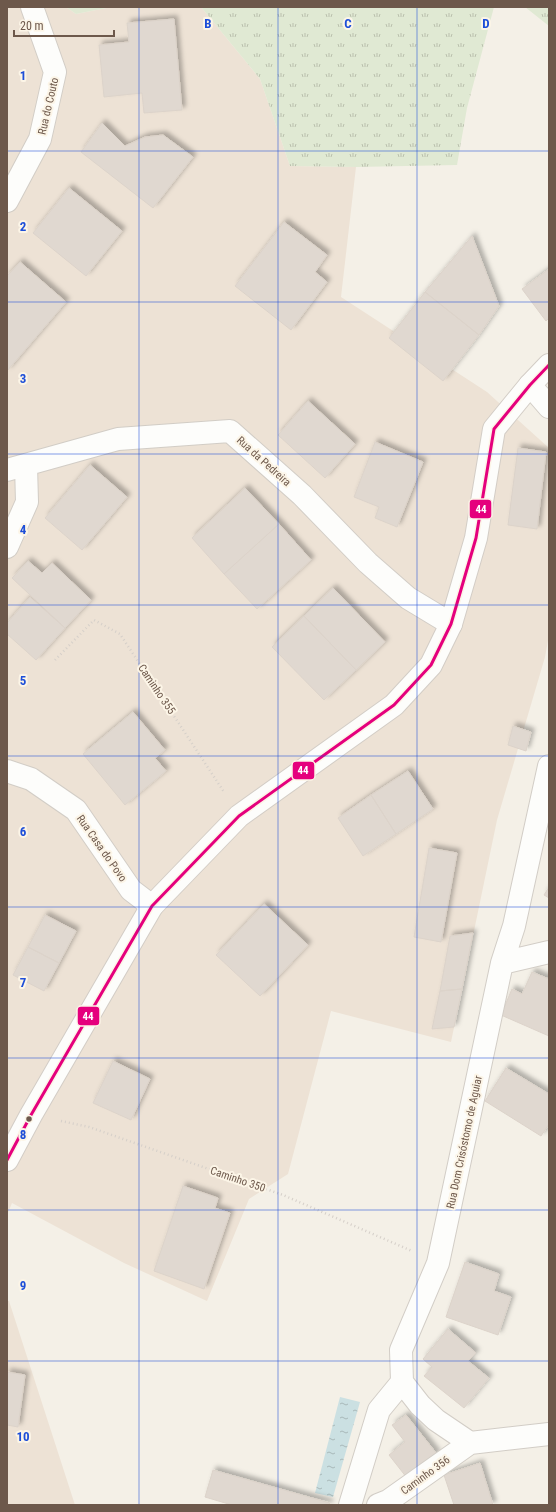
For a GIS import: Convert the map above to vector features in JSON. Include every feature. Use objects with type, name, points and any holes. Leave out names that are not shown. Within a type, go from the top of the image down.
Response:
[{"type":"street","name":"Rua do Couto","points":[[7,201],[40,139],[55,72],[32,7]]},
{"type":"street","points":[[7,1160],[31,1115],[152,906],[239,816],[394,705],[431,665],[451,624],[476,538],[494,429],[530,385],[549,365]]},
{"type":"street","points":[[530,385],[549,407]]},
{"type":"street","name":"Rua da Pedreira","points":[[16,468],[118,439],[230,431],[302,496],[368,562],[408,598],[451,624]]},
{"type":"street","points":[[7,547],[28,502],[16,468]]},
{"type":"street","name":"Rua Dom Crisóstomo de Aguiar","points":[[402,1382],[401,1350],[438,1263],[502,963],[514,926],[549,766]]},
{"type":"street","name":"Rua Casa do Povo","points":[[7,771],[31,779],[76,810],[131,890],[152,906]]},
{"type":"street","points":[[502,963],[549,952]]},
{"type":"street","points":[[350,1505],[379,1410],[402,1382],[420,1405],[436,1420],[470,1442],[549,1434]]},
{"type":"street","name":"Caminho 356","points":[[378,1505],[388,1501],[470,1442]]},
{"type":"path","name":"Caminho 355","points":[[55,660],[94,620],[120,634],[208,765],[239,816]]},
{"type":"path","name":"Caminho 350","points":[[31,1115],[89,1127],[283,1195],[438,1263]]},
{"type":"shaded area","points":[[7,7],[66,7],[76,14],[111,7],[201,7],[260,79],[290,166],[356,167],[341,297],[487,392],[549,448],[549,635],[545,657],[497,820],[451,1042],[331,1011],[288,1174],[249,1199],[207,1301],[124,1263],[12,1203],[7,1215]]},
{"type":"shaded area","points":[[7,1301],[9,1301],[75,1505],[7,1505]]},
{"type":"green space","points":[[66,7],[111,7],[76,14]]},
{"type":"green space","points":[[201,7],[494,7],[467,108],[457,165],[356,167],[290,166],[260,79]]},
{"type":"green space","points":[[525,7],[549,7],[549,26]]},
{"type":"water","points":[[340,1397],[360,1402],[333,1497],[315,1493]]},
{"type":"building","points":[[174,19],[182,110],[144,113],[142,93],[104,97],[99,45],[129,42],[127,23]]},
{"type":"building","points":[[102,123],[125,146],[145,137],[163,135],[193,157],[153,208],[81,152]]},
{"type":"building","points":[[69,188],[122,231],[86,276],[33,233]]},
{"type":"building","points":[[284,222],[327,255],[315,272],[327,282],[291,330],[235,286]]},
{"type":"building","points":[[472,236],[499,306],[479,335],[425,292]]},
{"type":"building","points":[[20,262],[66,302],[7,371],[7,276]]},
{"type":"building","points":[[549,269],[549,318],[546,321],[522,289]]},
{"type":"building","points":[[425,292],[479,335],[443,381],[389,338]]},
{"type":"building","points":[[308,401],[355,444],[325,478],[278,435]]},
{"type":"building","points":[[375,442],[423,462],[397,527],[375,518],[379,507],[354,497]]},
{"type":"building","points":[[518,448],[546,452],[537,529],[508,525]]},
{"type":"building","points":[[90,465],[127,497],[82,550],[45,518]]},
{"type":"building","points":[[245,488],[279,524],[224,574],[192,538]]},
{"type":"building","points":[[279,524],[311,560],[257,609],[224,574]]},
{"type":"building","points":[[28,561],[42,573],[52,563],[91,600],[65,628],[12,578]]},
{"type":"building","points":[[333,588],[385,642],[356,670],[304,616]]},
{"type":"building","points":[[30,597],[65,628],[36,660],[7,634],[7,623]]},
{"type":"building","points":[[304,616],[356,670],[324,700],[272,647]]},
{"type":"building","points":[[133,712],[165,750],[155,758],[166,771],[125,805],[83,754]]},
{"type":"building","points":[[513,726],[531,732],[526,751],[508,745]]},
{"type":"building","points":[[408,771],[433,809],[396,834],[371,795]]},
{"type":"building","points":[[371,795],[396,834],[363,856],[338,818]]},
{"type":"building","points":[[429,848],[457,853],[441,942],[414,937]]},
{"type":"building","points":[[549,887],[549,898],[544,895]]},
{"type":"building","points":[[264,904],[308,945],[260,996],[216,955]]},
{"type":"building","points":[[45,915],[76,931],[59,963],[28,947]]},
{"type":"building","points":[[473,933],[462,989],[440,991],[450,936]]},
{"type":"building","points":[[28,947],[59,963],[44,991],[13,975]]},
{"type":"building","points":[[532,972],[549,979],[549,1036],[501,1015],[512,989],[522,994]]},
{"type":"building","points":[[462,989],[454,1027],[432,1029],[440,991]]},
{"type":"building","points":[[113,1061],[150,1079],[131,1120],[93,1103]]},
{"type":"building","points":[[506,1068],[549,1094],[549,1124],[541,1136],[485,1101]]},
{"type":"building","points":[[183,1186],[218,1198],[215,1208],[230,1213],[204,1289],[154,1271]]},
{"type":"building","points":[[465,1262],[499,1274],[494,1291],[511,1297],[498,1335],[446,1317]]},
{"type":"building","points":[[448,1329],[476,1353],[468,1361],[489,1378],[464,1408],[424,1376],[432,1367],[423,1359]]},
{"type":"building","points":[[7,1372],[25,1375],[18,1427],[7,1425]]},
{"type":"building","points":[[406,1415],[437,1454],[407,1478],[389,1455],[405,1442],[392,1425]]},
{"type":"building","points":[[480,1463],[493,1505],[454,1505],[444,1475]]},
{"type":"building","points":[[213,1470],[330,1503],[329,1505],[232,1505],[205,1497]]},
{"type":"transit line","name":"44","points":[[7,1160],[31,1115],[152,906],[239,816],[394,705],[431,665],[451,624],[476,538],[494,429],[530,385],[549,365]]}]
